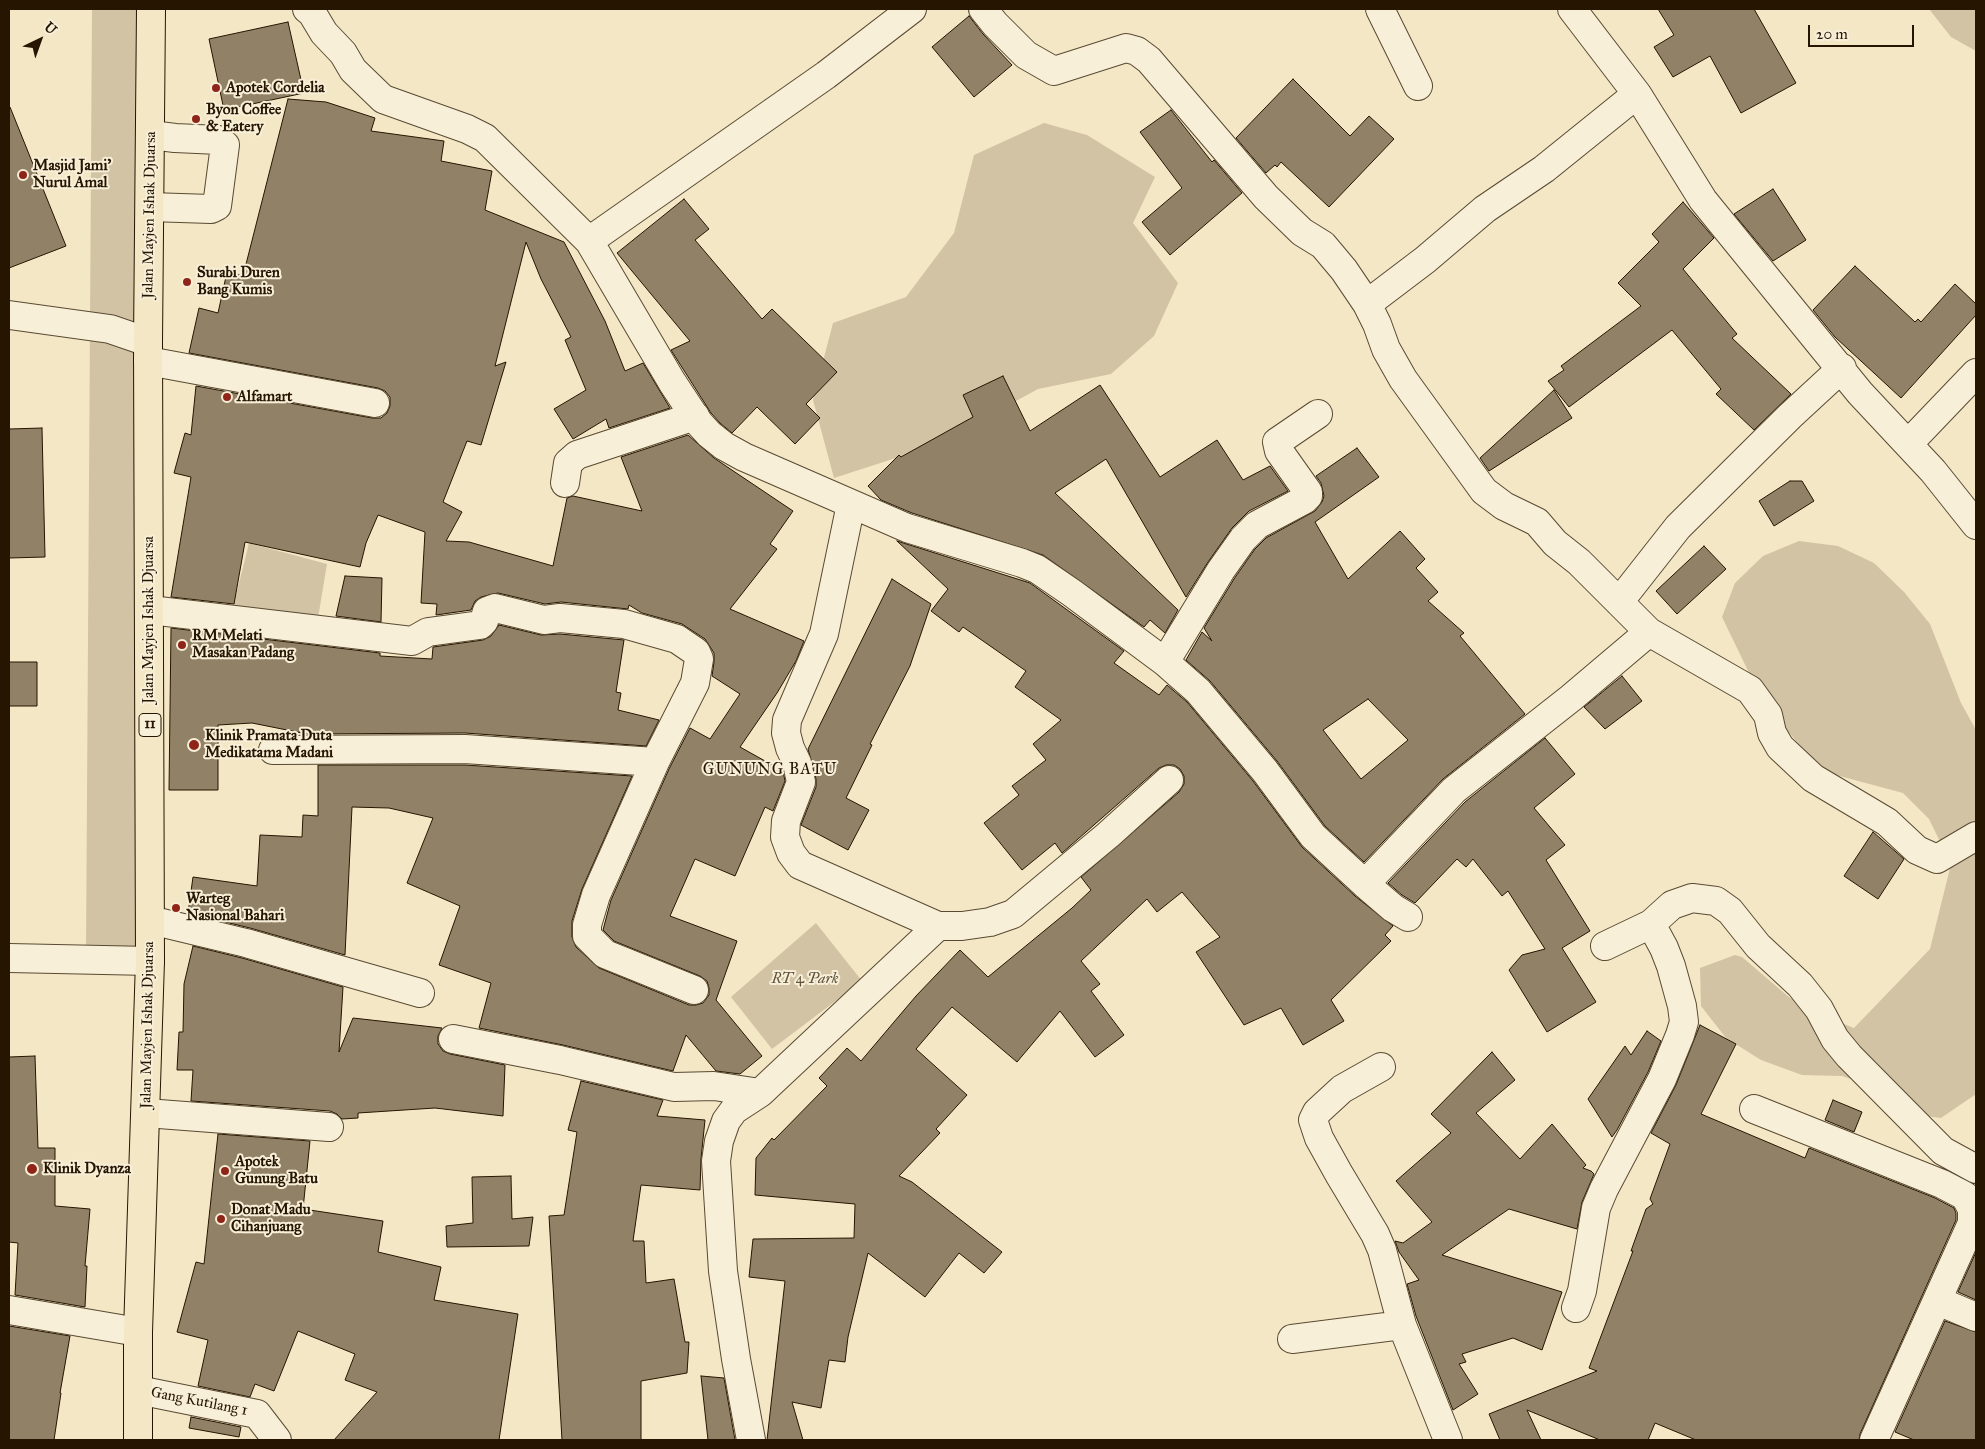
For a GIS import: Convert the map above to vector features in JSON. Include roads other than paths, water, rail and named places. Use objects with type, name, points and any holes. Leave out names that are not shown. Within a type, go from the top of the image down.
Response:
[{"type":"main road","name":"Jalan Mayjen Ishak Djuarsa","points":[[138,1440],[138,1332],[150,960],[148,351],[151,9]]},
{"type":"street","points":[[307,9],[324,33],[343,53],[353,70],[383,99],[467,129],[485,138],[589,241],[668,374],[709,434],[724,446],[744,457],[907,528],[1037,569],[1165,662],[1198,691],[1265,771],[1313,836],[1364,884],[1393,908],[1408,917]]},
{"type":"street","points":[[589,241],[826,75],[912,9]]},
{"type":"street","points":[[983,9],[1026,55],[1054,71],[1113,50],[1126,48],[1137,50],[1149,60],[1266,197],[1302,232],[1323,245],[1344,270],[1377,324],[1386,348],[1403,379],[1484,491],[1504,506],[1537,522],[1555,543],[1579,562],[1649,632],[1750,690],[1768,715],[1772,733],[1780,747],[1813,778],[1887,822],[1918,850],[1938,859],[1976,836]]},
{"type":"street","points":[[1380,9],[1418,86]]},
{"type":"street","points":[[1572,9],[1637,94],[1703,200],[1842,368],[1860,393],[1933,471],[1976,525]]},
{"type":"street","points":[[1366,304],[1425,260],[1486,209],[1544,168],[1637,94]]},
{"type":"street","points":[[150,208],[210,209],[217,206],[226,145],[219,140],[151,135]]},
{"type":"street","points":[[9,315],[110,329],[148,351],[375,403]]},
{"type":"street","points":[[1619,602],[1678,527],[1790,416],[1842,368]]},
{"type":"street","points":[[1908,444],[1976,373]]},
{"type":"street","points":[[1165,662],[1221,570],[1243,539],[1257,524],[1308,496],[1308,492],[1279,451],[1277,442],[1318,414]]},
{"type":"street","points":[[566,483],[568,463],[576,455],[695,416]]},
{"type":"street","points":[[851,504],[824,634],[787,720],[786,733],[797,763],[801,782],[786,821],[785,838],[791,853],[800,865],[938,926],[962,926],[990,922],[1013,914],[1108,836],[1170,780]]},
{"type":"street","points":[[150,610],[412,641],[428,632],[480,625],[484,621],[487,611],[495,608],[544,620],[560,618],[624,624],[677,639],[696,652],[699,658],[699,668],[695,683],[655,762],[596,895],[587,925],[587,936],[605,954],[694,990]]},
{"type":"street","points":[[1364,884],[1454,790],[1572,698],[1649,632]]},
{"type":"street","points":[[273,750],[466,749],[655,762]]},
{"type":"street","points":[[1605,946],[1652,924],[1672,905],[1692,898],[1716,901],[1730,911],[1758,946],[1809,995],[1836,1039],[1849,1056],[1943,1151],[1976,1169]]},
{"type":"street","points":[[150,920],[246,943],[420,992]]},
{"type":"street","points":[[1576,1308],[1582,1291],[1596,1208],[1604,1189],[1662,1079],[1684,1022],[1682,1006],[1671,966],[1652,924]]},
{"type":"street","points":[[751,1440],[723,1271],[716,1161],[719,1141],[726,1121],[734,1110],[760,1093],[938,926]]},
{"type":"street","points":[[9,958],[150,960]]},
{"type":"street","points":[[453,1040],[560,1060],[674,1087],[714,1086],[760,1093]]},
{"type":"street","points":[[1381,1067],[1342,1089],[1317,1112],[1313,1120],[1319,1138],[1338,1174],[1375,1234],[1382,1250],[1402,1325],[1448,1440]]},
{"type":"street","points":[[1754,1108],[1942,1184],[1965,1196],[1972,1209],[1972,1223],[1874,1440]]},
{"type":"street","points":[[146,1113],[328,1128]]},
{"type":"street","points":[[1938,1300],[1976,1318]]},
{"type":"street","points":[[9,1310],[138,1332]]},
{"type":"street","points":[[1292,1338],[1402,1325]]},
{"type":"street","name":"Gang Kutilang 1","points":[[138,1390],[257,1414],[277,1440]]},
{"type":"place","name":"Apotek Cordelia","points":[[216,88]]},
{"type":"place","name":"Byon Coffee & Eatery","points":[[196,119]]},
{"type":"place","name":"Masjid Jami' Nurul Amal","points":[[23,175]]},
{"type":"place","name":"Surabi Duren Bang Kumis","points":[[187,282]]},
{"type":"place","name":"Alfamart","points":[[227,397]]},
{"type":"place","name":"RM Melati Masakan Padang","points":[[182,645]]},
{"type":"place","name":"Klinik Pramata Duta Medikatama Madani","points":[[194,745]]},
{"type":"place","name":"Warteg Nasional Bahari","points":[[176,908]]},
{"type":"place","name":"Klinik Dyanza","points":[[32,1169]]},
{"type":"place","name":"Apotek Gunung Batu","points":[[225,1171]]},
{"type":"place","name":"Donat Madu Cihanjuang","points":[[221,1219]]},
{"type":"district","name":"GUNUNG BATU","points":[[770,770]]},
{"type":"park label","name":"RT 4 Park","points":[[805,979]]}]
